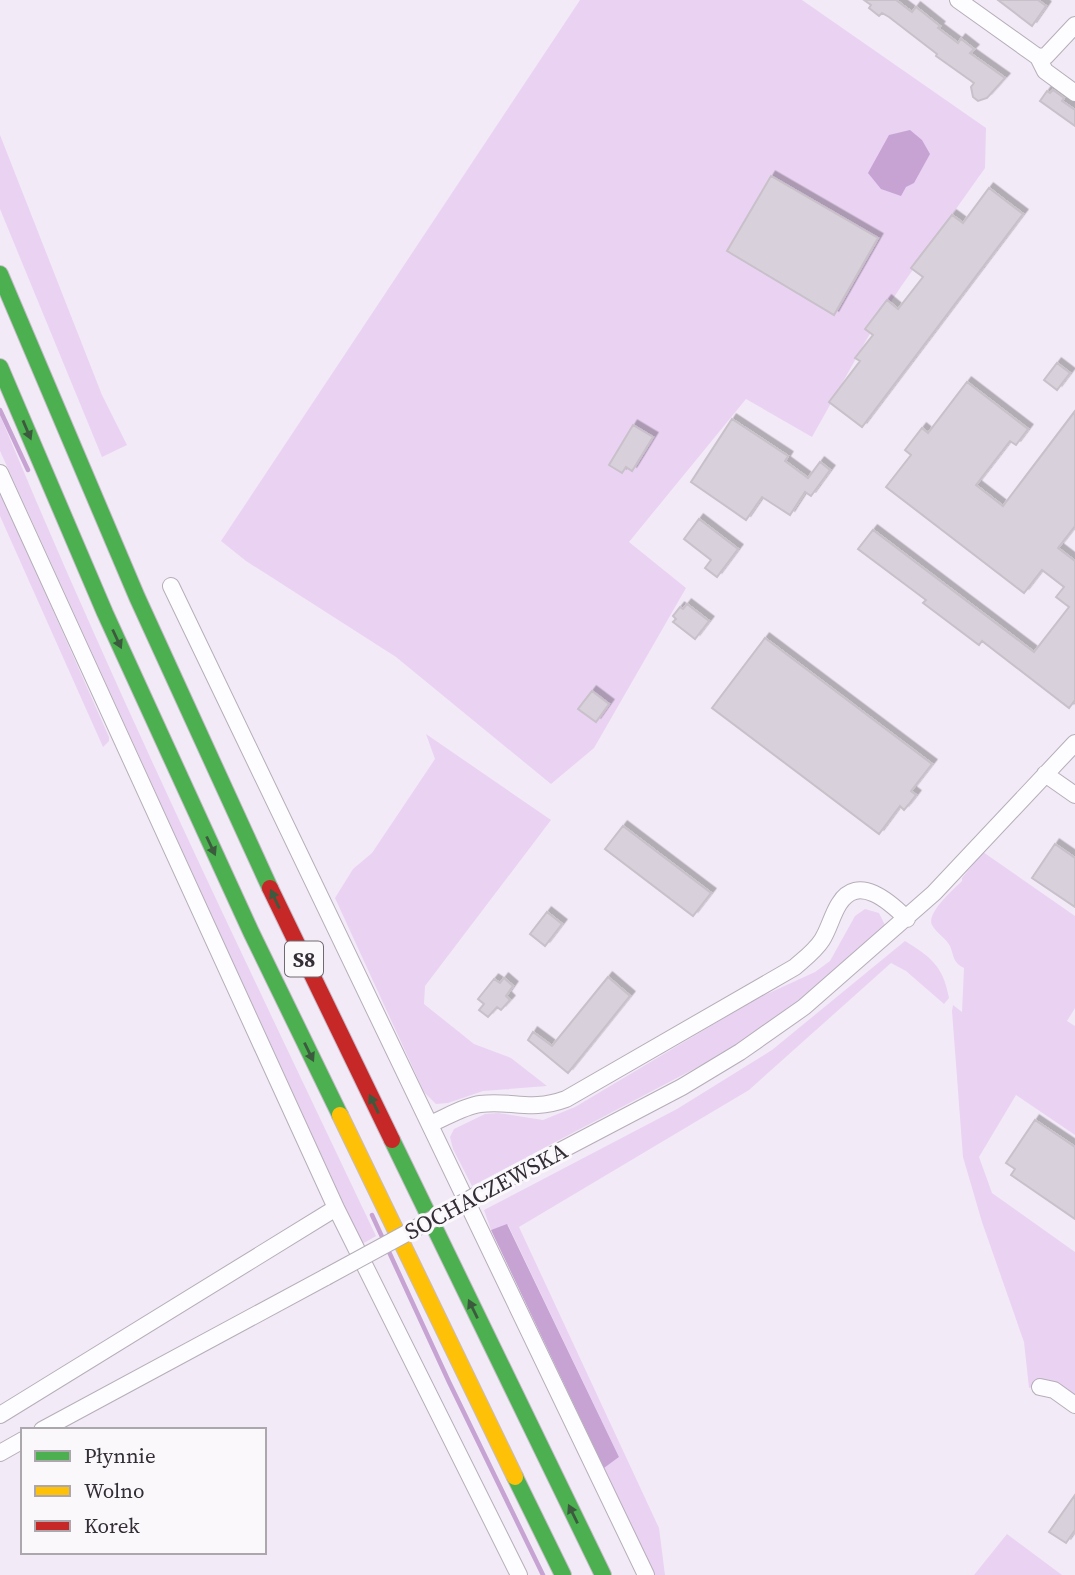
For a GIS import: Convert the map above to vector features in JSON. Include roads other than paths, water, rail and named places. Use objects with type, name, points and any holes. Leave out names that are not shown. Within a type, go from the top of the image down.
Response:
[{"type":"highway","name":"S8","points":[[0,274],[136,597],[284,919],[603,1575]]},
{"type":"highway","name":"S8","points":[[0,368],[105,613],[245,920],[563,1575]]},
{"type":"street","points":[[957,0],[1038,57],[1045,71],[1075,93]]},
{"type":"street","points":[[1038,57],[1046,56],[1075,25]]},
{"type":"street","points":[[0,472],[336,1208],[519,1575]]},
{"type":"street","points":[[171,586],[646,1575]]},
{"type":"street","name":"SOCHACZEWSKA","points":[[46,1428],[682,1087],[740,1052],[804,1007],[907,919],[967,861],[1075,743]]},
{"type":"street","points":[[1045,774],[1075,795]]},
{"type":"street","name":"SOCHACZEWSKA","points":[[430,1124],[477,1104],[534,1107],[549,1105],[566,1098],[795,967],[822,939],[839,903],[848,895],[858,891],[874,892],[888,900],[907,919]]},
{"type":"street","points":[[0,1415],[336,1208]]},
{"type":"street","points":[[1041,1387],[1054,1390],[1075,1405]]},
{"type":"street","points":[[0,1453],[21,1441]]},
{"type":"waterway","points":[[0,410],[28,470]]},
{"type":"waterway","points":[[372,1215],[449,1382],[543,1575]]}]
